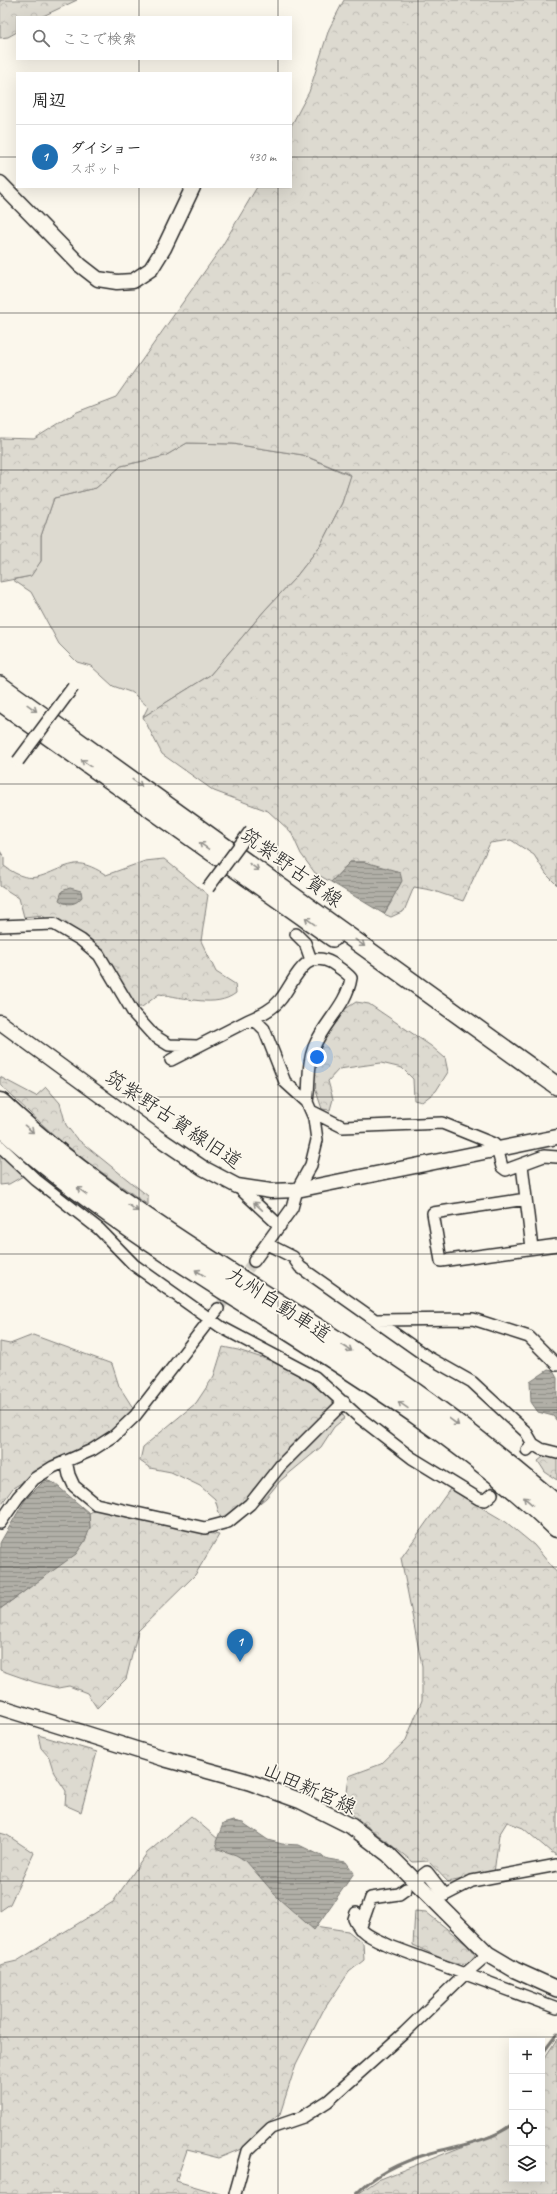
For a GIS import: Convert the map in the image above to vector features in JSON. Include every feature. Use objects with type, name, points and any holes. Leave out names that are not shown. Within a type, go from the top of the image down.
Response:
[{"type":"highway","name":"九州自動車道","points":[[0,1103],[81,1171],[139,1213],[389,1375],[449,1418],[557,1506]]},
{"type":"highway","name":"九州自動車道","points":[[0,1125],[41,1160],[149,1240],[377,1387],[437,1429],[495,1473],[557,1528]]},
{"type":"main road","name":"筑紫野古賀線","points":[[0,685],[557,1086]]},
{"type":"main road","name":"筑紫野古賀線","points":[[0,702],[557,1100]]},
{"type":"main road","name":"山田新宮線","points":[[0,1706],[166,1759],[249,1782],[301,1801],[351,1826],[388,1854],[488,1954],[515,1970],[557,1989]]},
{"type":"street","points":[[0,183],[80,265],[98,279],[117,282],[133,281],[151,269],[164,248],[194,188]]},
{"type":"street","points":[[18,761],[74,686]]},
{"type":"street","points":[[208,888],[251,830]]},
{"type":"street","points":[[0,926],[54,924],[81,940],[99,955],[134,1014],[153,1035],[169,1045],[197,1046]]},
{"type":"street","points":[[296,934],[305,943],[311,960]]},
{"type":"street","points":[[171,1060],[263,1014],[279,1001],[307,961],[325,959],[344,970],[350,978],[346,996],[324,1027],[308,1066],[310,1087],[309,1106],[317,1140],[311,1164],[297,1190],[292,1208],[254,1262]]},
{"type":"street","points":[[249,1020],[258,1023],[264,1029],[285,1082],[309,1106],[343,1127],[442,1124],[494,1144],[497,1148],[502,1167],[506,1170],[544,1156],[557,1157]]},
{"type":"street","name":"筑紫野古賀線旧道","points":[[0,1022],[157,1137],[203,1168],[237,1186],[271,1192],[297,1190],[497,1148],[557,1137]]},
{"type":"street","points":[[0,1146],[36,1180],[100,1229],[134,1265],[164,1288],[210,1318],[221,1327],[315,1377],[360,1418],[412,1458],[479,1499],[485,1500],[492,1494]]},
{"type":"street","points":[[522,1165],[532,1248]]},
{"type":"street","points":[[237,1186],[280,1226]]},
{"type":"street","points":[[526,1199],[433,1213],[441,1262],[557,1245]]},
{"type":"street","points":[[267,1244],[292,1258],[300,1267],[426,1356],[478,1387],[526,1432],[530,1447],[557,1453]]},
{"type":"street","points":[[0,1523],[18,1497],[34,1479],[66,1461],[92,1450],[114,1436],[135,1416],[218,1309]]},
{"type":"street","points":[[376,1320],[473,1319],[530,1337],[557,1365]]},
{"type":"street","points":[[66,1461],[68,1475],[74,1486],[96,1504],[205,1528],[228,1522],[250,1504],[280,1466],[344,1402]]},
{"type":"street","points":[[423,1875],[427,1872],[445,1895],[472,1881],[557,1865]]},
{"type":"street","points":[[360,1930],[371,1898],[399,1894],[406,1889]]},
{"type":"street","points":[[356,1913],[354,1919],[360,1930],[390,1946],[557,2008]]},
{"type":"street","points":[[235,2194],[247,2151],[271,2128],[303,2117],[328,2101],[404,2033],[488,1954]]},
{"type":"green space","points":[[0,0],[77,0],[43,16],[16,16],[16,33],[8,37],[0,38]]},
{"type":"green space","points":[[344,0],[557,0],[557,885],[546,874],[534,855],[511,840],[490,843],[463,901],[431,890],[414,887],[404,911],[391,917],[384,914],[392,901],[365,862],[350,862],[331,882],[315,873],[301,854],[291,832],[268,811],[214,791],[162,754],[143,717],[210,675],[265,610],[295,578],[320,546],[342,503],[351,475],[303,455],[233,444],[187,443],[165,456],[121,466],[96,488],[54,498],[41,536],[41,561],[31,576],[0,582],[0,438],[34,439],[77,412],[116,397],[219,251],[256,188],[292,188],[292,124],[309,92],[329,29]]},
{"type":"green space","points":[[187,443],[233,444],[303,455],[351,476],[342,503],[320,546],[295,578],[265,610],[210,675],[143,717],[148,707],[133,693],[113,686],[91,666],[77,662],[59,644],[31,592],[13,580],[30,576],[41,561],[41,536],[54,498],[96,488],[121,466],[165,456]]},
{"type":"green space","points":[[0,851],[4,857],[4,866],[24,877],[40,876],[75,864],[83,864],[106,875],[145,861],[164,859],[208,895],[201,941],[216,972],[235,984],[236,993],[228,998],[209,1001],[199,1001],[159,994],[142,1007],[130,1007],[85,936],[50,928],[43,915],[24,917],[19,898],[0,886]]},
{"type":"green space","points":[[356,1002],[369,1004],[431,1046],[445,1058],[448,1072],[436,1091],[422,1102],[414,1100],[413,1079],[402,1068],[381,1063],[339,1069],[328,1081],[333,1099],[330,1110],[322,1109],[313,1082],[315,1063],[324,1032],[339,1013]]},
{"type":"green space","points":[[0,1077],[36,1096],[46,1087],[60,1103],[66,1125],[76,1138],[148,1196],[148,1205],[86,1161],[56,1137],[0,1085]]},
{"type":"green space","points":[[0,1151],[25,1175],[9,1184],[0,1185]]},
{"type":"green space","points":[[33,1335],[112,1364],[119,1386],[135,1411],[97,1444],[62,1458],[13,1488],[0,1506],[0,1342],[10,1344]]},
{"type":"green space","points":[[223,1347],[238,1350],[287,1366],[323,1387],[345,1418],[334,1427],[321,1447],[280,1481],[266,1498],[240,1519],[222,1523],[215,1499],[200,1486],[171,1472],[150,1468],[140,1461],[143,1447],[196,1403],[214,1376]]},
{"type":"green space","points":[[547,1454],[557,1456],[557,1480],[545,1472],[538,1461]]},
{"type":"green space","points":[[450,1489],[506,1522],[534,1545],[557,1573],[557,1855],[551,1852],[523,1828],[507,1822],[499,1835],[494,1873],[448,1882],[428,1861],[413,1862],[345,1809],[349,1776],[381,1764],[406,1740],[422,1700],[422,1666],[401,1558]]},
{"type":"green space","points":[[96,1508],[130,1518],[219,1535],[195,1575],[138,1631],[126,1679],[97,1708],[87,1693],[69,1686],[58,1688],[34,1682],[0,1670],[0,1609],[26,1590],[90,1528],[89,1513]]},
{"type":"green space","points":[[38,1735],[97,1752],[81,1812],[65,1805],[66,1791],[54,1773],[49,1757],[41,1748]]},
{"type":"green space","points":[[191,1816],[225,1845],[269,1869],[282,1896],[308,1925],[348,1931],[363,1943],[364,1960],[349,1972],[323,2011],[296,2064],[280,2114],[267,2123],[241,2149],[219,2158],[187,2150],[176,2181],[220,2194],[0,2194],[0,1965],[17,1961],[113,1902],[147,1853]]},
{"type":"green space","points":[[0,1833],[7,1835],[34,1853],[10,1904],[0,1911]]},
{"type":"green space","points":[[415,1911],[426,1912],[467,1945],[475,1955],[472,1962],[458,1963],[450,1961],[413,1945]]},
{"type":"green space","points":[[557,2039],[557,2194],[358,2194],[378,2180],[497,2133],[509,2125],[509,2182],[545,2182],[545,2057]]},
{"type":"shaded area","points":[[350,862],[365,862],[400,872],[402,881],[384,914],[331,882]]},
{"type":"shaded area","points":[[70,888],[81,891],[82,897],[80,900],[68,904],[59,900],[62,891]]},
{"type":"shaded area","points":[[548,1370],[553,1371],[557,1378],[557,1421],[553,1416],[538,1412],[531,1402],[530,1382]]},
{"type":"shaded area","points":[[45,1480],[54,1483],[89,1513],[90,1528],[85,1541],[76,1554],[0,1609],[0,1543],[25,1500]]},
{"type":"shaded area","points":[[233,1821],[243,1823],[268,1840],[282,1844],[299,1845],[328,1859],[346,1862],[354,1873],[314,1930],[279,1899],[246,1861],[236,1855],[218,1849],[216,1842],[223,1824]]},
{"type":"waterway","points":[[545,2050],[557,2034]]},
{"type":"waterway","points":[[356,2194],[372,2180],[400,2164],[431,2153],[483,2139],[509,2127]]},
{"type":"tunnel","points":[[218,1309],[254,1261]]},
{"type":"tunnel","points":[[492,1494],[527,1450]]},
{"type":"place","name":"ダイショー","points":[[240,1662]]}]
